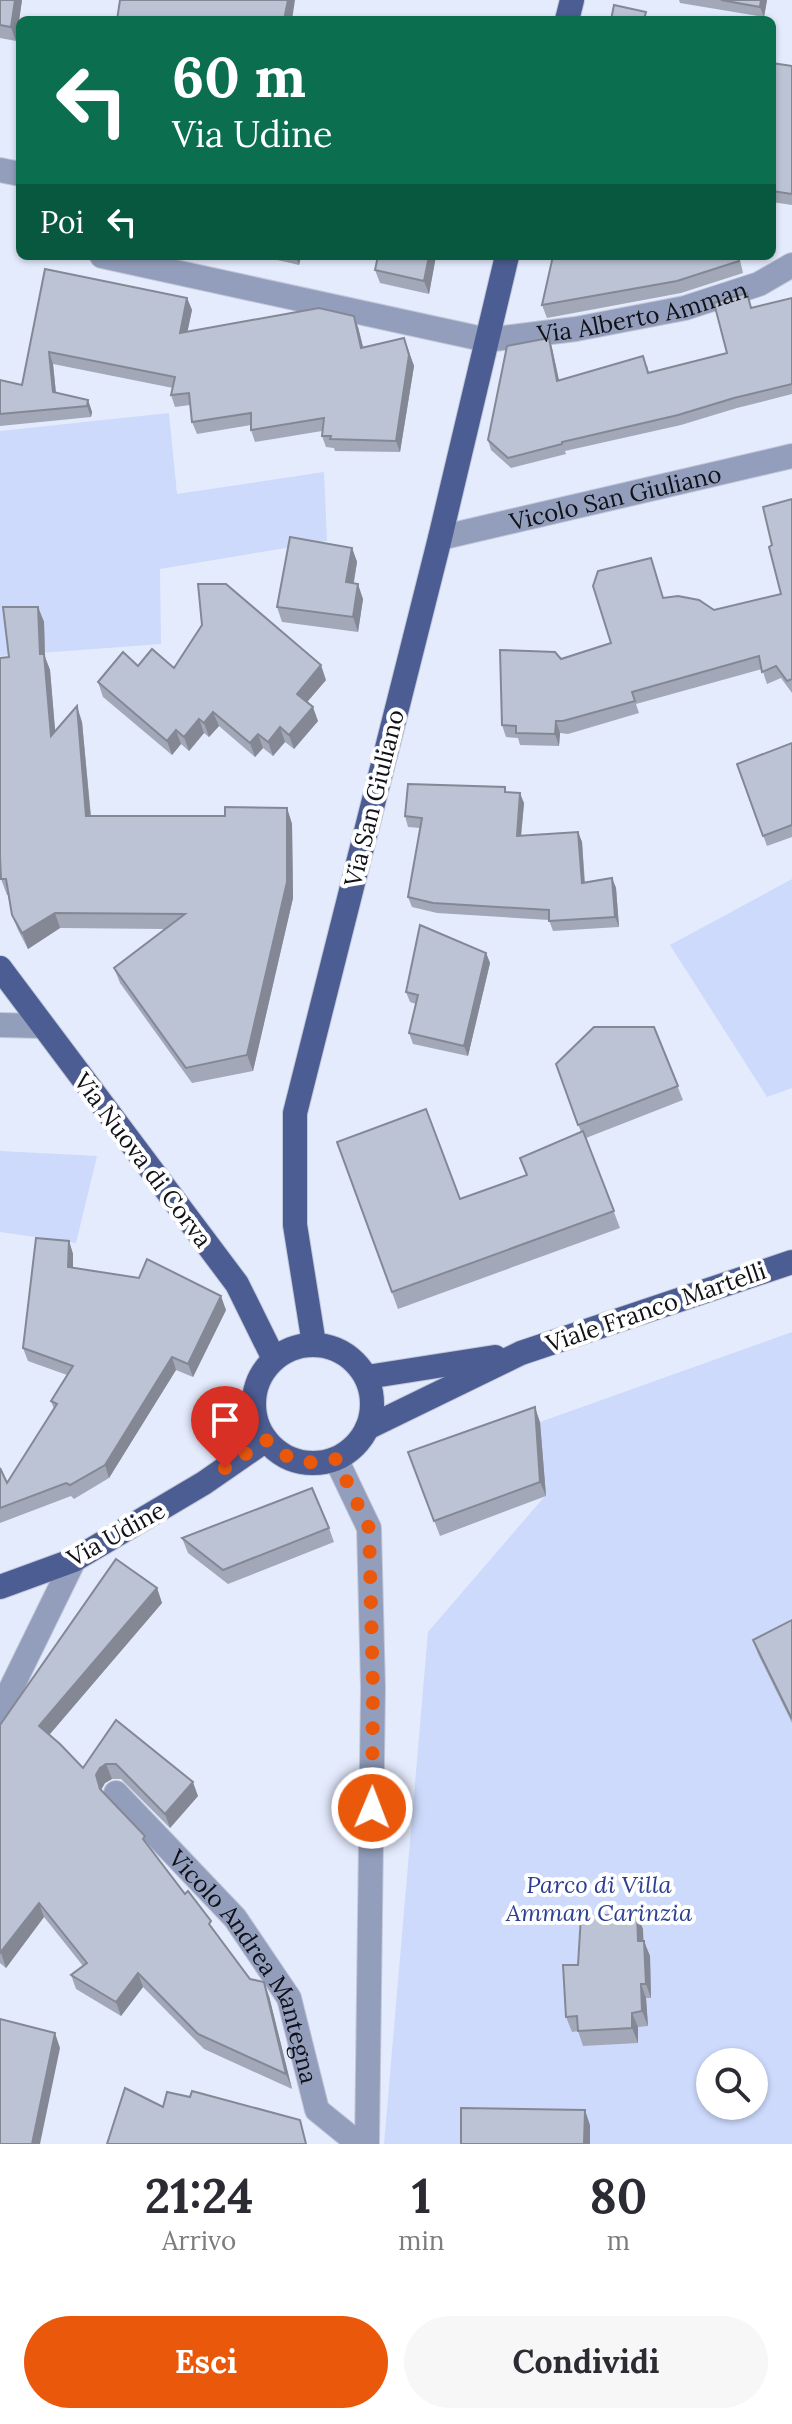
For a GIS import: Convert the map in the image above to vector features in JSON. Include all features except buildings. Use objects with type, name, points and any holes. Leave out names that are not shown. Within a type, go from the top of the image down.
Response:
[{"type":"main road","name":"Via San Giuliano","points":[[314,1344],[295,1225],[295,1113],[440,538],[506,260]]},
{"type":"main road","name":"Via Nuova di Corva","points":[[0,968],[237,1284],[274,1359]]},
{"type":"main road","name":"Viale Franco Martelli","points":[[367,1428],[521,1353],[792,1262]]},
{"type":"main road","points":[[314,1344],[336,1348],[349,1356],[367,1377],[372,1394],[372,1411],[367,1428],[353,1448],[336,1459],[300,1462],[277,1451],[266,1440],[254,1415],[254,1402],[258,1382],[274,1359],[289,1349],[314,1344]]},
{"type":"main road","name":"Viale Franco Martelli","points":[[367,1377],[521,1353]]},
{"type":"main road","name":"Via Udine","points":[[0,1587],[74,1560],[204,1483],[266,1440]]},
{"type":"street","name":"Via Alberto Amman","points":[[120,260],[487,340],[576,329],[685,308],[759,284],[792,265]]},
{"type":"street","name":"Vicolo San Giuliano","points":[[440,538],[792,456]]},
{"type":"street","points":[[0,1025],[42,1026]]},
{"type":"street","points":[[336,1459],[369,1528],[373,1688],[367,2144]]},
{"type":"street","points":[[0,1711],[74,1560]]},
{"type":"street","name":"Vicolo Andrea Mantegna","points":[[116,1793],[235,1918],[289,1998],[317,2110],[359,2144]]},
{"type":"green space","points":[[169,413],[177,494],[324,472],[327,541],[160,569],[161,644],[0,656],[0,431]]},
{"type":"green space","points":[[792,879],[792,1088],[767,1097],[670,945]]},
{"type":"green space","points":[[0,1151],[97,1156],[76,1243],[0,1232]]},
{"type":"green space","name":"Parco di Villa Amman Carinzia","points":[[792,1332],[792,2144],[384,2144],[428,1632],[545,1496],[540,1422]]},
{"type":"route","points":[[225,1468],[266,1440],[277,1451],[300,1462],[336,1459],[369,1528],[372,1808]]}]
